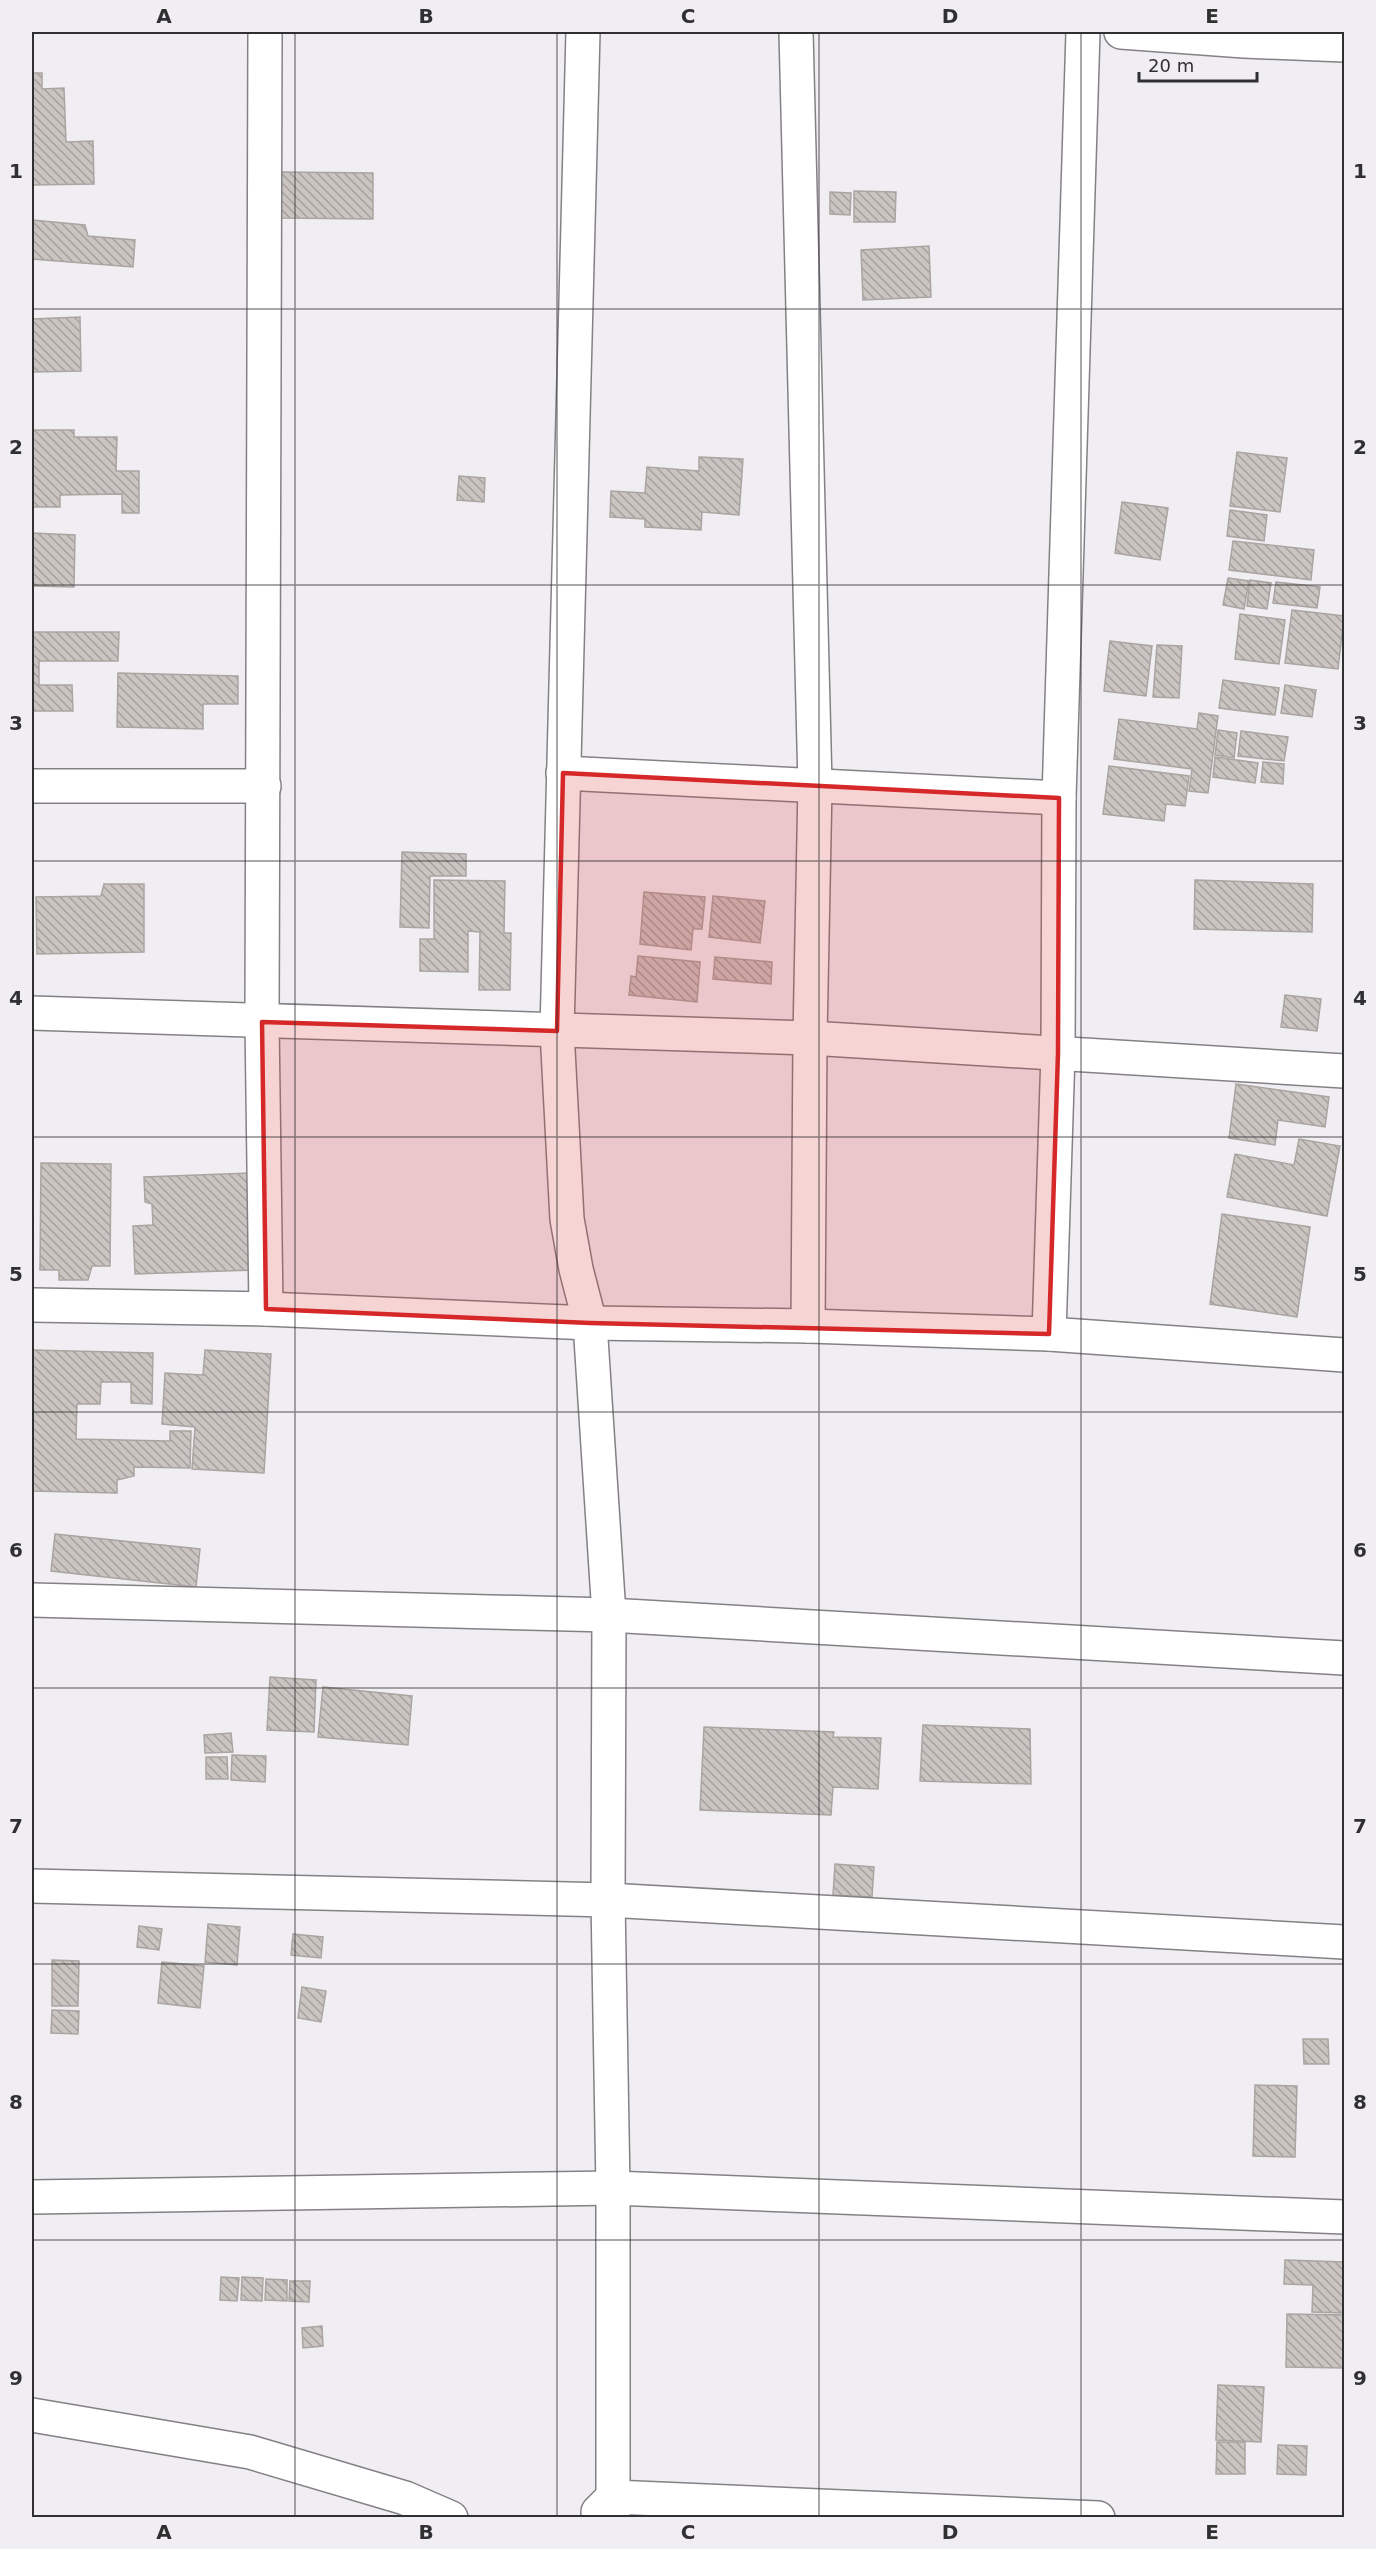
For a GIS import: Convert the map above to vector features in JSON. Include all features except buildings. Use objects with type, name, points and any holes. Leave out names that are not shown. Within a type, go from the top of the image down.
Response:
[{"type":"street","points":[[265,32],[262,1022],[266,1309]]},
{"type":"street","points":[[583,32],[557,1031],[567,1219],[576,1269],[590,1323],[609,1615],[608,1900],[613,2188],[606,2510],[1098,2517]]},
{"type":"street","points":[[796,32],[815,785],[808,1326]]},
{"type":"street","points":[[1049,1334],[1058,1053],[1059,798],[1083,32]]},
{"type":"street","points":[[1121,32],[1244,36],[1344,45]]},
{"type":"street","points":[[563,773],[1059,798]]},
{"type":"street","points":[[32,786],[264,786]]},
{"type":"street","points":[[32,1013],[810,1038],[1344,1071]]},
{"type":"street","points":[[32,1305],[266,1309],[590,1323],[808,1326],[1049,1334],[1344,1355]]},
{"type":"street","points":[[32,1600],[609,1615],[1344,1658]]},
{"type":"street","points":[[32,1886],[608,1900],[1344,1942]]},
{"type":"street","points":[[32,2197],[613,2188],[1344,2217]]},
{"type":"street","points":[[32,2415],[250,2452],[405,2498],[451,2517]]},
{"type":"highlighted area","points":[[563,773],[1059,798],[1058,1053],[1049,1334],[590,1323],[266,1309],[262,1022],[557,1031]]}]
